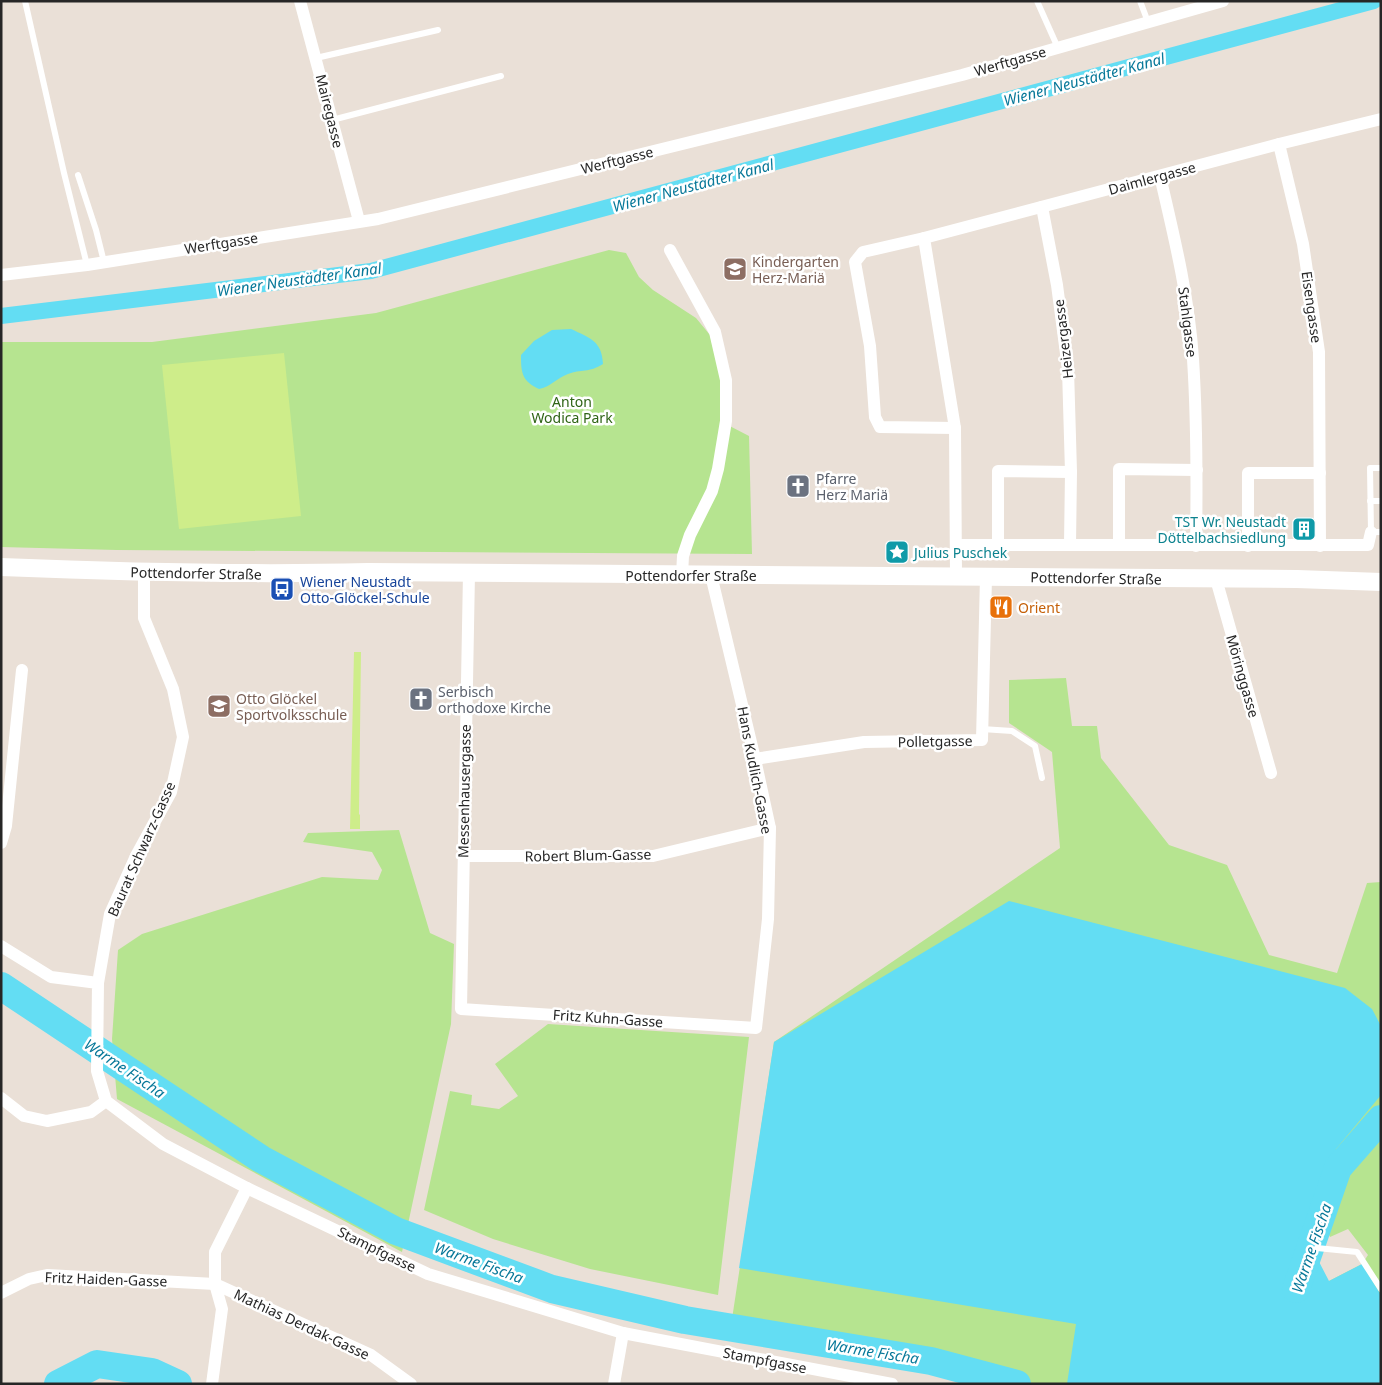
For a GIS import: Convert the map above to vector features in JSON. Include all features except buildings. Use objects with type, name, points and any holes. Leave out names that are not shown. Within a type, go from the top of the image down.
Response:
[{"type":"main road","name":"Pottendorfer Straße","points":[[1,567],[281,574],[368,572],[682,574],[1381,582]]},
{"type":"street","name":"Mairegasse","points":[[300,1],[359,221]]},
{"type":"street","name":"Werftgasse","points":[[1,275],[87,265],[397,214],[914,87],[1223,1]]},
{"type":"street","name":"Daimlergasse","points":[[955,428],[880,427],[875,417],[870,346],[855,262],[863,252],[924,238],[1279,144],[1381,119]]},
{"type":"street","name":"Eisengasse","points":[[1279,144],[1303,244],[1318,352],[1320,546]]},
{"type":"street","name":"Stahlgasse","points":[[1160,176],[1181,265],[1193,358],[1197,470],[1196,546]]},
{"type":"street","name":"Heizergasse","points":[[1042,207],[1057,285],[1068,369],[1071,472],[1070,545]]},
{"type":"street","points":[[924,238],[955,428],[956,576]]},
{"type":"street","points":[[670,250],[715,332],[726,380],[726,422],[718,469],[712,492],[690,535],[683,556],[682,574]]},
{"type":"street","points":[[1119,545],[1119,469],[1197,470]]},
{"type":"street","points":[[998,545],[998,471],[1071,472]]},
{"type":"street","points":[[1248,546],[1248,473],[1320,474]]},
{"type":"street","points":[[956,545],[1368,545],[1376,532]]},
{"type":"street","name":"Baurat Schwarz-Gasse","points":[[98,983],[110,914],[136,856],[170,792],[183,737],[173,689],[144,618],[144,572]]},
{"type":"street","name":"Messenhausergasse","points":[[461,1009],[469,573]]},
{"type":"street","name":"Hans Kudlich-Gasse","points":[[711,575],[770,828],[768,919],[756,1028]]},
{"type":"street","name":"Polletgasse","points":[[755,759],[864,742],[982,740],[986,577]]},
{"type":"street","name":"Möringgasse","points":[[1216,580],[1271,773]]},
{"type":"street","points":[[1,843],[6,826],[22,670]]},
{"type":"street","name":"Robert Blum-Gasse","points":[[463,856],[653,856],[770,828]]},
{"type":"street","points":[[1,946],[51,977],[98,983],[96,1015],[97,1071],[106,1101],[91,1112],[47,1121],[24,1116],[1,1098]]},
{"type":"street","name":"Fritz Kuhn-Gasse","points":[[461,1009],[756,1028]]},
{"type":"street","name":"Stampfgasse","points":[[106,1101],[163,1144],[248,1188],[428,1274],[623,1333],[892,1384]]},
{"type":"street","points":[[213,1381],[222,1309],[215,1284],[215,1252],[248,1188]]},
{"type":"street","name":"Fritz Haiden-Gasse","points":[[1,1293],[29,1279],[48,1275],[215,1284]]},
{"type":"street","name":"Mathias Derdak-Gasse","points":[[215,1284],[371,1355],[411,1384]]},
{"type":"street","points":[[614,1384],[623,1333]]},
{"type":"lane","points":[[25,1],[87,265]]},
{"type":"lane","points":[[1037,1],[1058,48]]},
{"type":"lane","points":[[1140,1],[1148,22]]},
{"type":"lane","points":[[316,58],[438,30]]},
{"type":"lane","points":[[332,120],[502,76]]},
{"type":"lane","points":[[78,175],[104,262]]},
{"type":"lane","points":[[1376,532],[1370,501],[1370,468],[1381,468]]},
{"type":"lane","points":[[1370,501],[1381,501]]},
{"type":"lane","points":[[982,729],[1012,731],[1035,746],[1042,778]]},
{"type":"lane","points":[[1317,1248],[1357,1252],[1381,1289]]},
{"type":"green space","name":"Anton Wodica Park","points":[[609,250],[626,253],[639,277],[653,290],[696,318],[710,335],[721,380],[720,421],[749,436],[752,554],[117,550],[1,547],[1,342],[152,342],[376,313]]},
{"type":"green space","points":[[284,353],[301,516],[179,529],[162,365]]},
{"type":"green space","points":[[354,652],[361,652],[360,829],[350,829]]},
{"type":"green space","points":[[1066,678],[1072,726],[1097,726],[1101,758],[1169,845],[1227,865],[1269,955],[1337,973],[1367,883],[1381,882],[1381,1384],[1329,1281],[1362,1264],[1368,1255],[1348,1229],[1330,1237],[1313,1203],[1259,1359],[1241,1384],[1029,1384],[939,1354],[732,1319],[774,1042],[1060,848],[1052,752],[1009,723],[1009,680]]},
{"type":"green space","points":[[399,830],[430,933],[454,944],[451,1024],[402,1252],[117,1099],[112,1039],[118,950],[142,934],[322,877],[378,880],[382,870],[372,852],[303,842],[308,833]]},
{"type":"green space","points":[[548,1024],[749,1037],[718,1295],[590,1269],[493,1239],[424,1210],[450,1091],[472,1095],[471,1105],[499,1109],[518,1096],[495,1064]]},
{"type":"water","points":[[571,329],[594,341],[600,350],[603,364],[593,369],[568,374],[543,388],[539,389],[533,386],[524,376],[521,367],[521,355],[534,341],[552,330]]},
{"type":"water","points":[[1009,901],[1345,988],[1372,1009],[1381,1026],[1381,1095],[1336,1149],[1313,1202],[1297,1248],[1315,1254],[1329,1281],[1362,1264],[1381,1295],[1381,1384],[1067,1384],[1076,1324],[739,1268],[774,1042]]},
{"type":"waterway","name":"Wiener Neustädter Kanal","points":[[1,316],[371,271],[1374,1]]},
{"type":"waterway","name":"Warme Fischa","points":[[1,986],[261,1159],[396,1231],[552,1289],[685,1320],[931,1361],[1017,1384]]},
{"type":"waterway","name":"Warme Fischa","points":[[1296,1289],[1338,1168],[1381,1119]]},
{"type":"waterway","points":[[58,1384],[97,1364],[152,1372],[178,1384]]},
{"type":"place","name":"Kindergarten Herz-Mariä","points":[[735,269]]},
{"type":"place","name":"Pfarre Herz Mariä","points":[[798,486]]},
{"type":"place","name":"TST Wr. Neustadt Döttelbachsiedlung","points":[[1304,529]]},
{"type":"place","name":"Julius Puschek","points":[[897,552]]},
{"type":"place","name":"Wiener Neustadt Otto-Glöckel-Schule","points":[[282,589]]},
{"type":"place","name":"Orient","points":[[1001,607]]},
{"type":"place","name":"Serbisch orthodoxe Kirche","points":[[421,699]]},
{"type":"place","name":"Otto Glöckel Sportvolksschule","points":[[219,706]]}]
